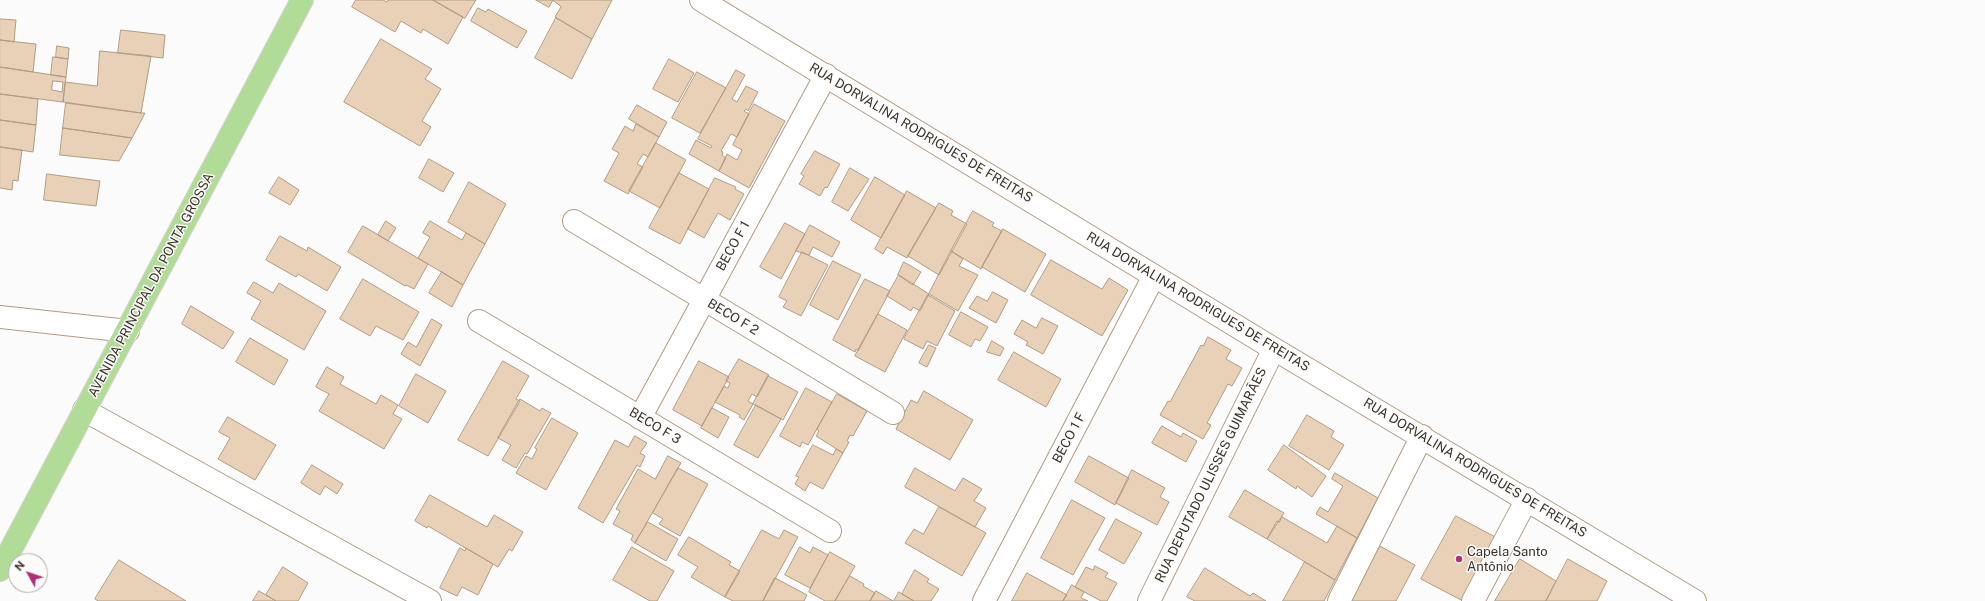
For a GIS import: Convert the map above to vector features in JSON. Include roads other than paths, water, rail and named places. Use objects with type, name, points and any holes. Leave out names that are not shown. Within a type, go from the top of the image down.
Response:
[{"type":"main road","name":"AVENIDA PRINCIPAL DA PONTA GROSSA","points":[[0,570],[84,410],[128,331],[302,0]]},
{"type":"street","name":"RUA DORVALINA RODRIGUES DE FREITAS","points":[[701,0],[1274,349],[1527,498],[1694,601]]},
{"type":"street","name":"BECO F 1","points":[[640,418],[826,75]]},
{"type":"street","name":"BECO F 2","points":[[574,221],[893,413]]},
{"type":"street","name":"BECO 1 F","points":[[984,601],[1154,276]]},
{"type":"street","points":[[0,317],[128,331]]},
{"type":"street","name":"BECO F 3","points":[[479,321],[830,531]]},
{"type":"street","name":"RUA DEPUTADO ULISSES GUIMARÃES","points":[[1149,601],[1274,349]]},
{"type":"street","points":[[84,410],[430,601]]},
{"type":"street","points":[[1339,601],[1422,436]]},
{"type":"street","points":[[1473,601],[1527,498]]},
{"type":"place","name":"Capela Santo Antônio","points":[[1459,559]]}]
